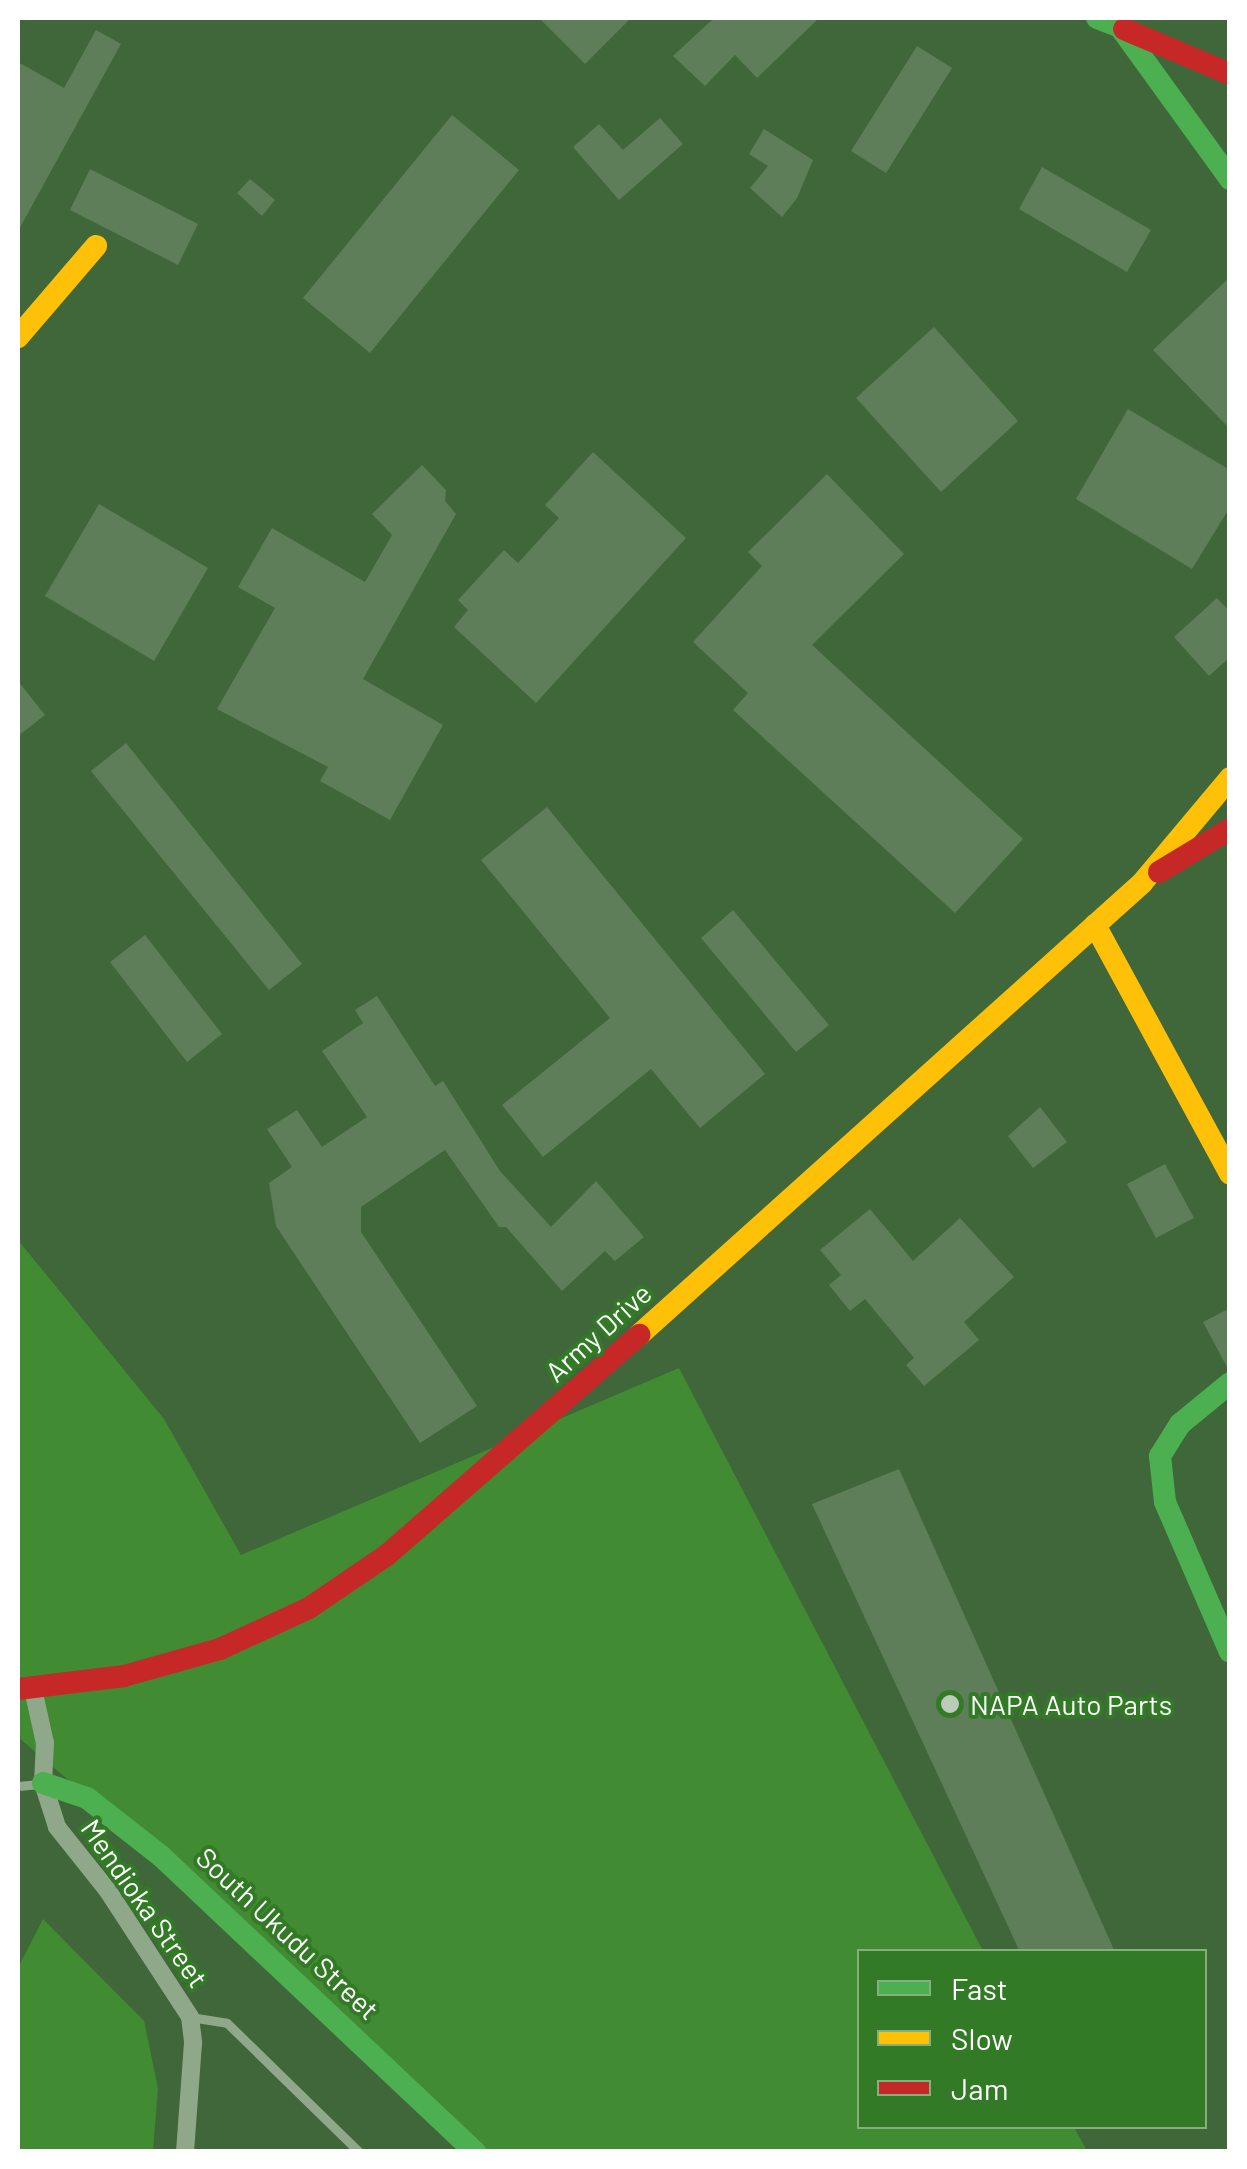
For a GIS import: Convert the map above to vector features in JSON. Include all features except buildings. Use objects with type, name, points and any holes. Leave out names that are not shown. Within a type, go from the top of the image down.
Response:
[{"type":"main road","points":[[1097,18],[1230,74]]},
{"type":"main road","points":[[1120,27],[1230,179]]},
{"type":"main road","points":[[18,337],[96,246]]},
{"type":"main road","name":"Army Drive","points":[[25,1689],[124,1676],[220,1649],[309,1608],[375,1564],[595,1375],[1142,882],[1230,778]]},
{"type":"main road","name":"Army Drive","points":[[1142,882],[1230,829]]},
{"type":"main road","points":[[1095,925],[1230,1174]]},
{"type":"main road","points":[[1230,1383],[1180,1424],[1160,1456],[1165,1502],[1230,1652]]},
{"type":"main road","name":"South Ukudu Street","points":[[43,1783],[86,1798],[160,1856],[475,2152]]},
{"type":"street","name":"Mendioka Street","points":[[25,1689],[45,1743],[43,1783],[57,1827],[108,1891],[190,2017],[193,2043],[185,2152]]},
{"type":"lane","points":[[18,1786],[43,1783]]},
{"type":"lane","points":[[190,2017],[227,2023],[359,2152]]},
{"type":"green space","points":[[18,1240],[164,1419],[241,1555],[679,1368],[982,1949],[857,1949],[857,2129],[1075,2129],[1087,2151],[472,2151],[230,1918],[18,1737]]},
{"type":"green space","points":[[43,1919],[144,2021],[158,2088],[153,2151],[18,2151],[18,1968]]},
{"type":"traffic: fast","points":[[1097,18],[1120,27],[1230,179]]},
{"type":"traffic: fast","points":[[1230,1383],[1180,1424],[1160,1456],[1165,1502],[1230,1652]]},
{"type":"traffic: fast","points":[[43,1783],[87,1798],[161,1856],[475,2152]]},
{"type":"traffic: slow","points":[[18,337],[96,246]]},
{"type":"traffic: slow","points":[[639,1335],[1142,883],[1230,778]]},
{"type":"traffic: slow","points":[[1095,925],[1230,1174]]},
{"type":"traffic: jam","points":[[1124,29],[1230,74]]},
{"type":"traffic: jam","points":[[1159,872],[1230,829]]},
{"type":"traffic: jam","points":[[18,1689],[124,1676],[220,1649],[309,1608],[387,1555],[639,1335]]},
{"type":"place","name":"NAPA Auto Parts","points":[[950,1704]]}]
